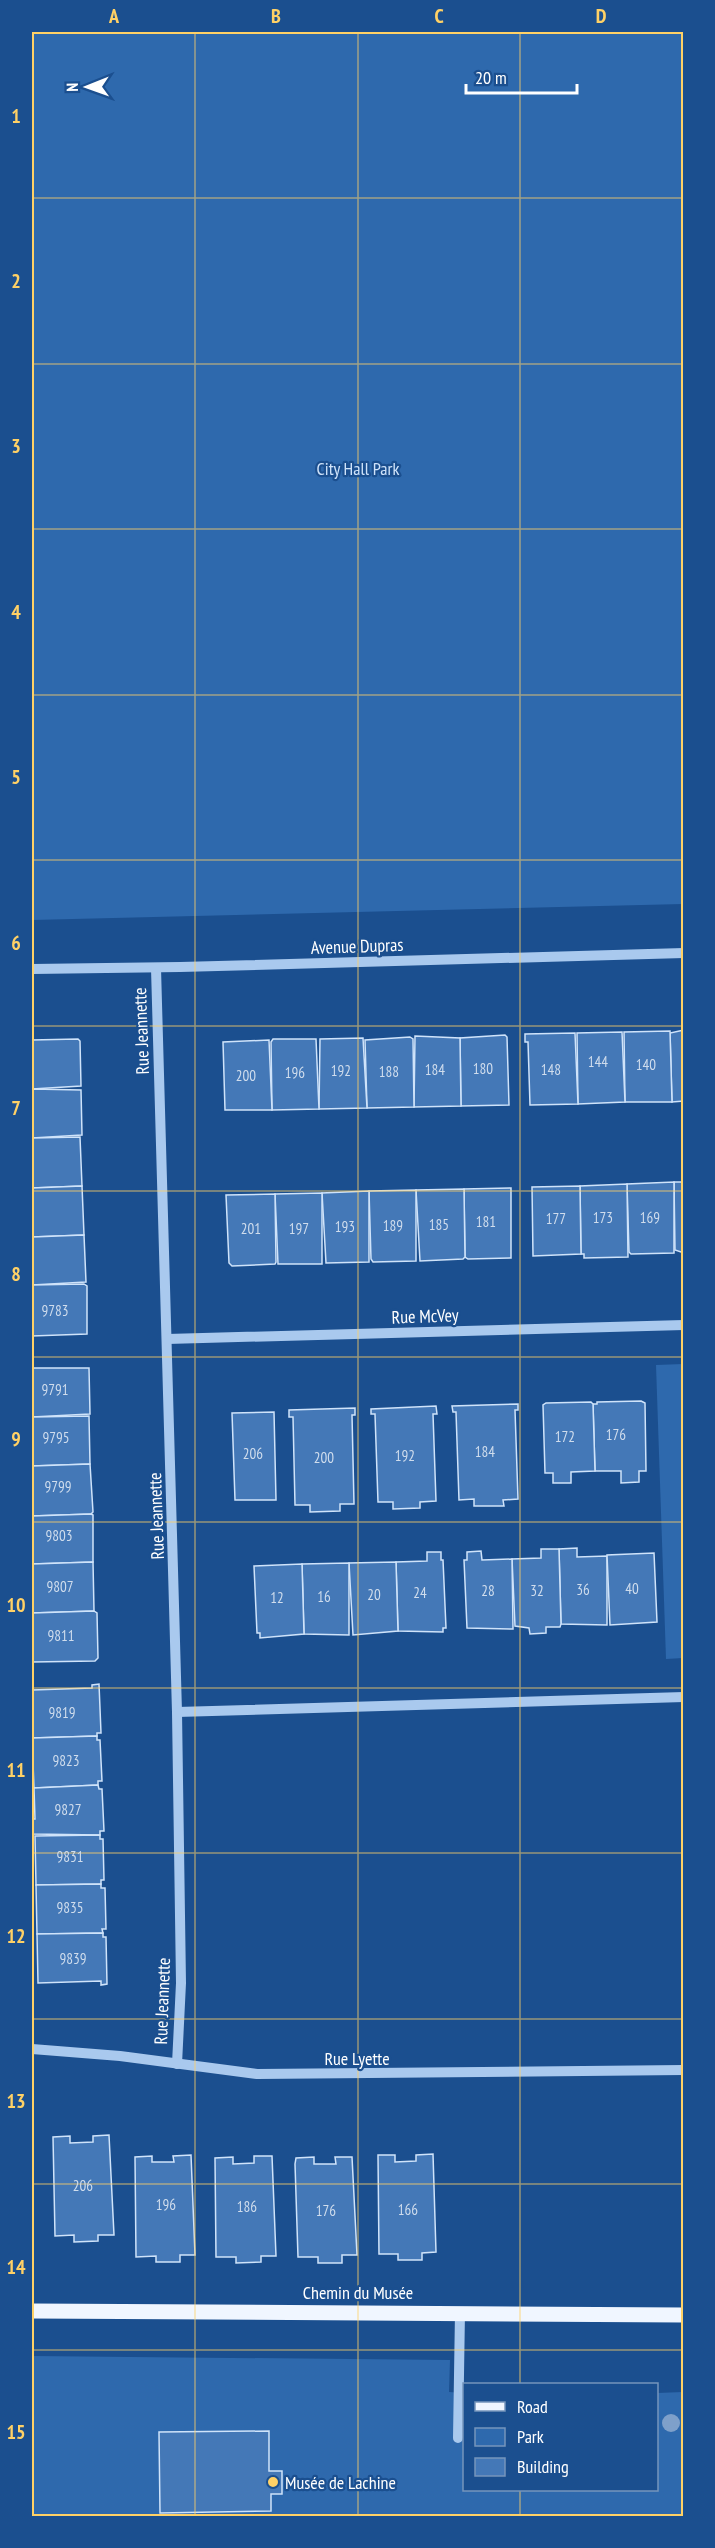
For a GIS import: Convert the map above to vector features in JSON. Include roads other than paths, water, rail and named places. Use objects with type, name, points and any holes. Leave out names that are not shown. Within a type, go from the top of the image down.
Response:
[{"type":"main road","name":"Chemin du Musée","points":[[32,2311],[684,2314]]},
{"type":"street","name":"Avenue Dupras","points":[[32,969],[156,968],[684,953]]},
{"type":"street","name":"Rue Jeannette","points":[[156,968],[177,1712],[181,1983],[177,2064]]},
{"type":"street","name":"Rue McVey","points":[[167,1339],[684,1325]]},
{"type":"street","points":[[177,1712],[684,1697]]},
{"type":"street","name":"Rue Lyette","points":[[32,2049],[257,2074],[684,2070]]},
{"type":"street","points":[[458,2438],[460,2312]]},
{"type":"place","name":"Musée de Lachine","points":[[273,2482]]},
{"type":"park label","name":"City Hall Park","points":[[358,468]]}]
